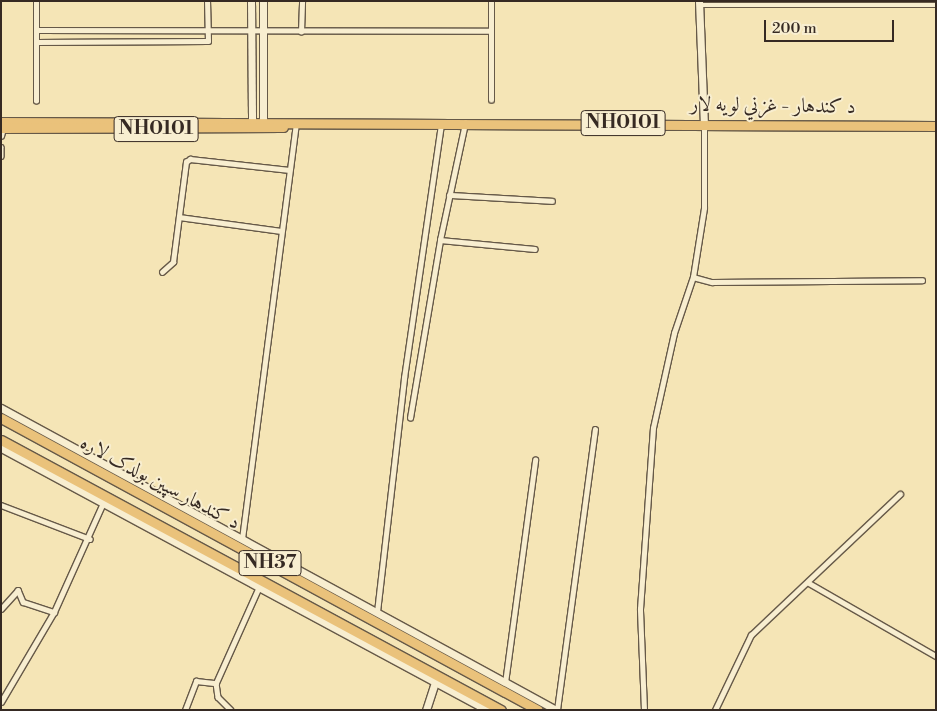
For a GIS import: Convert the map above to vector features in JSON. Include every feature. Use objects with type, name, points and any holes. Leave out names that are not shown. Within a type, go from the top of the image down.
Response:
[{"type":"highway","name":"د کندهار - غزني لويه لار","points":[[2,127],[442,122],[936,126]]},
{"type":"highway","name":"د کندهار سپین بولدک لاره","points":[[1,418],[538,710]]},
{"type":"highway","name":"د کندهار سپین بولدک لاره","points":[[1,440],[501,710]]},
{"type":"street","points":[[36,1],[36,101]]},
{"type":"street","points":[[36,42],[208,42],[208,1]]},
{"type":"street","points":[[251,1],[252,125]]},
{"type":"street","points":[[263,1],[263,125]]},
{"type":"street","points":[[301,32],[302,1]]},
{"type":"street","points":[[491,100],[492,1]]},
{"type":"street","points":[[644,710],[640,609],[653,428],[674,333],[693,277],[704,208],[704,123],[699,3],[936,4]]},
{"type":"street","points":[[36,30],[492,31]]},
{"type":"street","points":[[377,612],[404,378],[442,122]]},
{"type":"street","points":[[410,418],[440,240],[465,122]]},
{"type":"street","points":[[242,539],[296,124]]},
{"type":"street","points":[[1,147],[1,156]]},
{"type":"street","points":[[162,272],[173,262],[186,162],[190,160],[289,170]]},
{"type":"street","points":[[450,195],[552,201]]},
{"type":"street","points":[[179,217],[282,231]]},
{"type":"street","points":[[440,240],[535,249]]},
{"type":"street","points":[[693,277],[712,282],[922,280]]},
{"type":"street","points":[[1,408],[557,710],[595,430]]},
{"type":"street","points":[[1,448],[487,710]]},
{"type":"street","points":[[505,682],[535,460]]},
{"type":"street","points":[[715,710],[751,636],[809,583],[900,494]]},
{"type":"street","points":[[1,702],[54,612],[90,539],[103,503]]},
{"type":"street","points":[[1,505],[90,539]]},
{"type":"street","points":[[809,583],[936,656]]},
{"type":"street","points":[[231,710],[218,697],[216,682],[259,587]]},
{"type":"street","points":[[1,608],[18,590],[24,602],[54,612]]},
{"type":"street","points":[[185,710],[196,682],[216,682]]},
{"type":"street","points":[[426,710],[435,682]]}]
